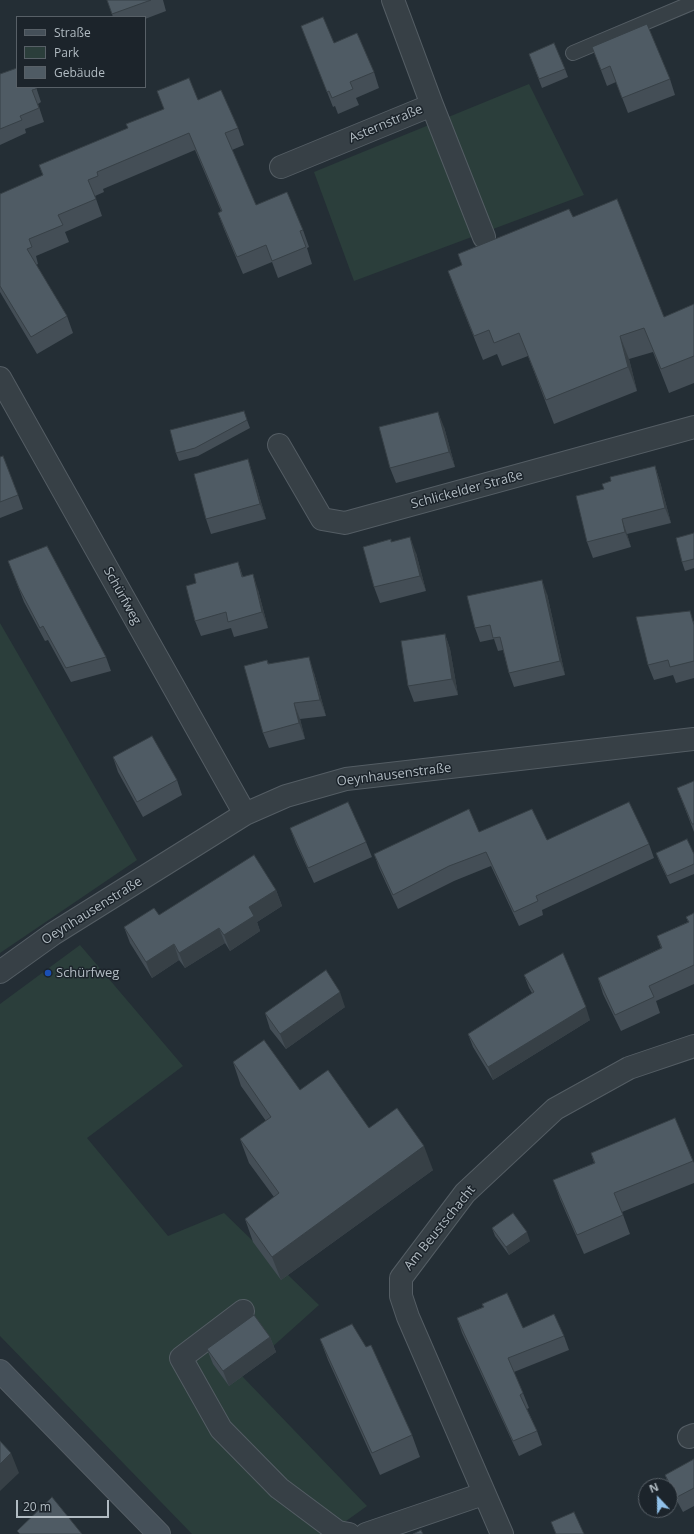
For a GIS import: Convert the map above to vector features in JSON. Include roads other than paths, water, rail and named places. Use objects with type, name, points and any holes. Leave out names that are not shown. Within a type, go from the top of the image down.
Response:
[{"type":"street","name":"Asternstraße","points":[[281,167],[432,105],[393,0]]},
{"type":"street","points":[[432,105],[484,237]]},
{"type":"street","name":"Schürfweg","points":[[0,378],[245,814]]},
{"type":"street","name":"Schlickelder Straße","points":[[279,445],[322,519],[345,523],[694,427]]},
{"type":"street","name":"Oeynhausenstraße","points":[[0,972],[53,934],[245,814],[286,796],[346,779],[694,739]]},
{"type":"street","name":"Am Beustschacht","points":[[502,1534],[483,1494],[408,1317],[401,1296],[401,1278],[465,1193],[556,1108],[629,1068],[694,1046]]},
{"type":"street","points":[[243,1311],[181,1358],[220,1429],[279,1488],[338,1532],[349,1534]]},
{"type":"street","points":[[0,1371],[159,1534]]},
{"type":"street","points":[[366,1534],[483,1494]]},
{"type":"lane","points":[[573,53],[694,2]]},
{"type":"place","name":"Schürfweg","points":[[48,973]]}]
